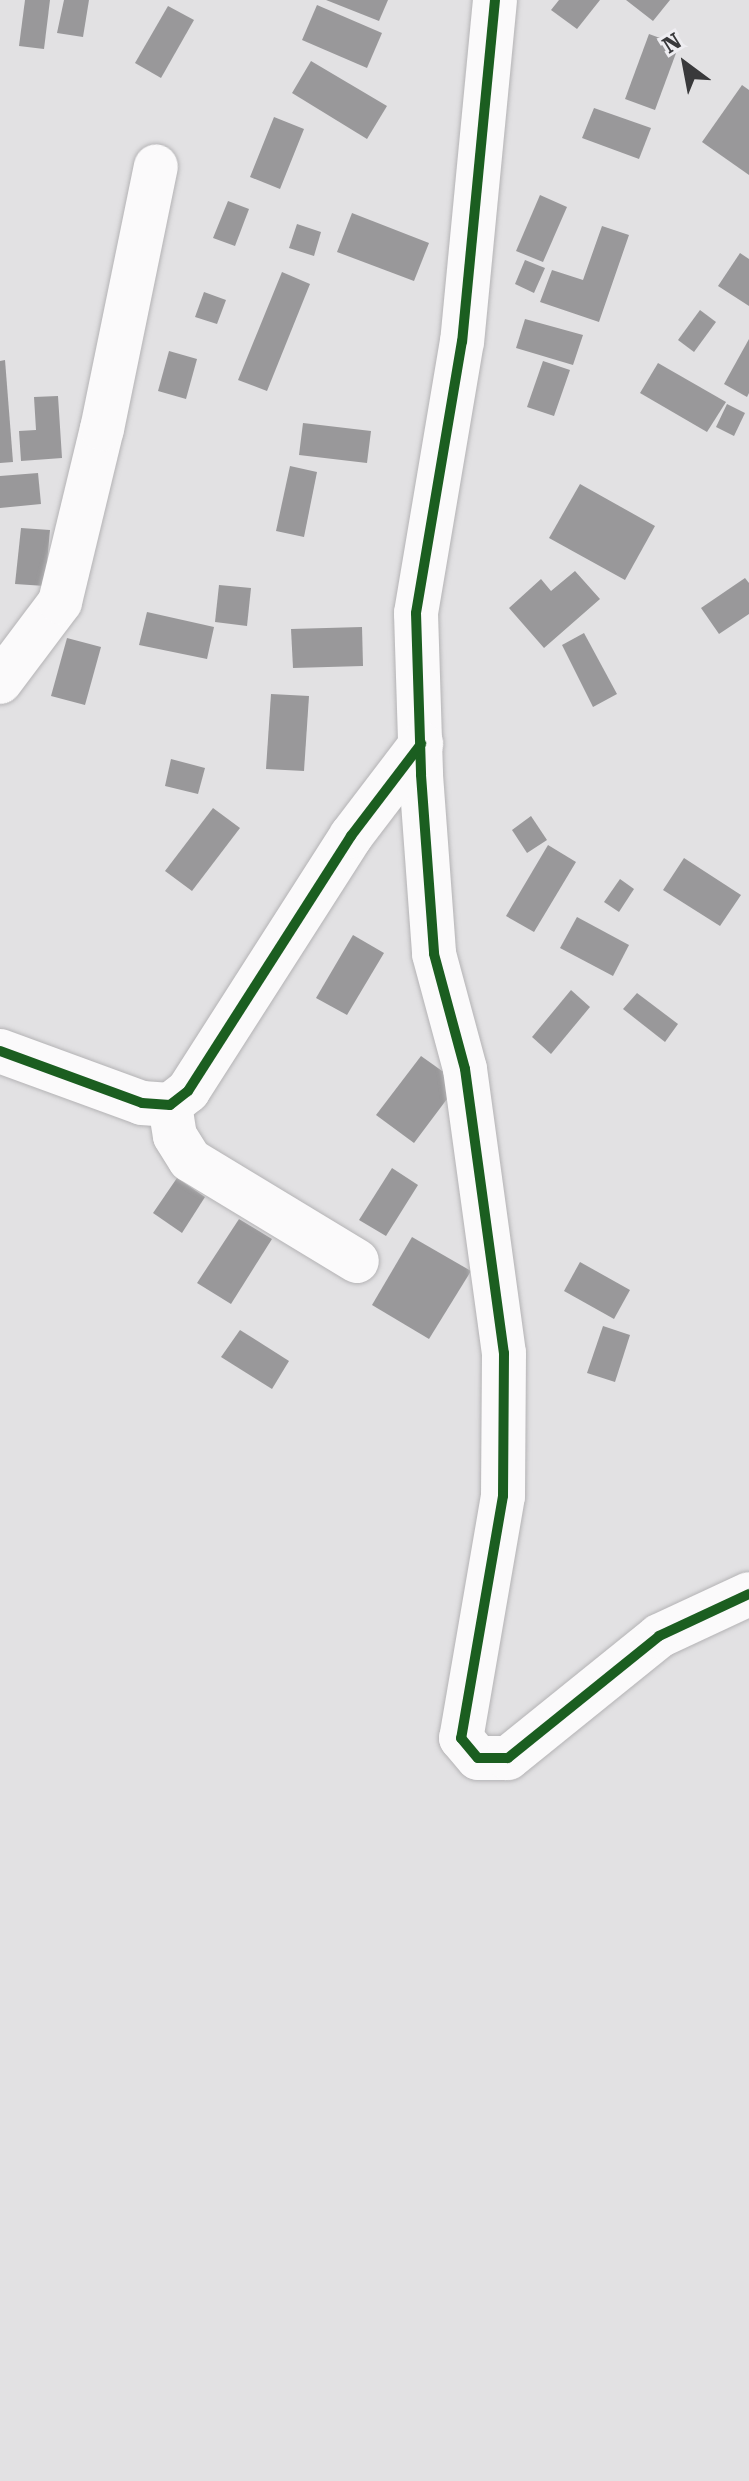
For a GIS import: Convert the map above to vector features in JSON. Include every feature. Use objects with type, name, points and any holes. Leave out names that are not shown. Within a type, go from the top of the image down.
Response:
[{"type":"street","points":[[495,0],[462,341],[416,613],[434,954],[465,1069],[504,1353],[503,1496],[461,1738],[478,1758],[508,1758],[659,1636],[749,1594]]},
{"type":"street","points":[[0,682],[60,602],[102,429],[156,167]]},
{"type":"street","points":[[0,1051],[142,1103],[170,1105],[188,1091],[351,836],[421,744]]},
{"type":"street","points":[[170,1105],[175,1136],[190,1160],[357,1261]]},
{"type":"building","points":[[25,0],[50,0],[44,49],[19,46]]},
{"type":"building","points":[[64,0],[89,0],[83,37],[57,33]]},
{"type":"building","points":[[326,0],[388,0],[379,21]]},
{"type":"building","points":[[559,0],[600,0],[577,29],[551,10]]},
{"type":"building","points":[[626,0],[670,0],[653,21]]},
{"type":"building","points":[[317,5],[382,33],[367,68],[302,40]]},
{"type":"building","points":[[168,6],[194,20],[161,78],[135,63]]},
{"type":"building","points":[[649,34],[679,45],[655,110],[625,99]]},
{"type":"building","points":[[311,61],[387,106],[367,139],[292,93]]},
{"type":"building","points":[[742,85],[749,90],[749,175],[702,142]]},
{"type":"building","points":[[594,108],[651,128],[639,159],[582,138]]},
{"type":"building","points":[[274,117],[304,129],[280,189],[250,177]]},
{"type":"building","points":[[540,195],[567,207],[543,262],[516,251]]},
{"type":"building","points":[[228,201],[249,209],[235,246],[213,238]]},
{"type":"building","points":[[352,213],[429,243],[414,281],[337,252]]},
{"type":"building","points":[[297,224],[321,232],[314,256],[289,248]]},
{"type":"building","points":[[602,226],[629,235],[599,322],[540,302],[552,270],[583,280]]},
{"type":"building","points":[[740,253],[749,259],[749,306],[718,286]]},
{"type":"building","points":[[525,260],[545,268],[534,293],[515,284]]},
{"type":"building","points":[[282,272],[310,284],[267,391],[238,380]]},
{"type":"building","points":[[204,292],[226,300],[217,324],[195,317]]},
{"type":"building","points":[[700,310],[716,322],[694,352],[678,340]]},
{"type":"building","points":[[525,319],[583,335],[573,365],[516,348]]},
{"type":"building","points":[[749,339],[749,393],[747,397],[724,384]]},
{"type":"building","points":[[169,351],[197,359],[186,399],[158,391]]},
{"type":"building","points":[[5,360],[13,462],[0,463],[0,361]]},
{"type":"building","points":[[543,361],[570,370],[554,416],[527,407]]},
{"type":"building","points":[[658,363],[726,402],[707,432],[640,393]]},
{"type":"building","points":[[58,396],[62,458],[21,461],[19,431],[36,430],[34,397]]},
{"type":"building","points":[[727,404],[745,413],[734,436],[716,427]]},
{"type":"building","points":[[303,423],[371,431],[367,463],[299,455]]},
{"type":"building","points":[[290,466],[317,472],[304,537],[276,531]]},
{"type":"building","points":[[38,473],[41,504],[0,508],[0,476]]},
{"type":"building","points":[[580,484],[655,526],[625,580],[549,538]]},
{"type":"building","points":[[21,528],[50,530],[45,586],[15,584]]},
{"type":"building","points":[[575,571],[600,599],[544,648],[509,608],[541,579],[551,591]]},
{"type":"building","points":[[745,578],[749,583],[749,614],[719,634],[701,608]]},
{"type":"building","points":[[219,585],[251,588],[247,626],[215,622]]},
{"type":"building","points":[[147,612],[214,627],[207,659],[139,645]]},
{"type":"building","points":[[362,627],[363,666],[293,668],[291,629]]},
{"type":"building","points":[[584,633],[617,694],[593,707],[562,645]]},
{"type":"building","points":[[67,638],[101,647],[85,705],[51,696]]},
{"type":"building","points":[[271,694],[309,696],[304,771],[266,769]]},
{"type":"building","points":[[171,759],[205,768],[198,794],[165,786]]},
{"type":"building","points":[[213,808],[240,828],[192,891],[165,871]]},
{"type":"building","points":[[531,816],[547,840],[527,853],[512,830]]},
{"type":"building","points":[[548,845],[576,862],[534,932],[506,916]]},
{"type":"building","points":[[684,858],[741,895],[720,926],[663,890]]},
{"type":"building","points":[[620,879],[634,889],[619,912],[604,902]]},
{"type":"building","points":[[577,917],[629,945],[613,976],[560,948]]},
{"type":"building","points":[[353,935],[384,953],[347,1015],[316,998]]},
{"type":"building","points":[[571,990],[590,1007],[551,1054],[532,1037]]},
{"type":"building","points":[[637,993],[678,1024],[665,1042],[623,1009]]},
{"type":"building","points":[[421,1056],[459,1083],[414,1143],[376,1115]]},
{"type":"building","points":[[392,1168],[418,1185],[386,1236],[359,1220]]},
{"type":"building","points":[[177,1178],[205,1197],[182,1233],[153,1213]]},
{"type":"building","points":[[239,1219],[272,1239],[231,1304],[197,1283]]},
{"type":"building","points":[[412,1237],[471,1271],[429,1339],[372,1305]]},
{"type":"building","points":[[580,1262],[630,1290],[614,1319],[564,1291]]},
{"type":"building","points":[[603,1326],[630,1335],[615,1382],[587,1373]]},
{"type":"building","points":[[240,1330],[289,1361],[272,1389],[221,1357]]},
{"type":"cycle path","points":[[495,0],[462,341],[416,613],[421,775],[434,954],[465,1069],[504,1353],[503,1496],[461,1738],[478,1758],[508,1758],[659,1636],[749,1594]]},
{"type":"cycle path","points":[[0,1051],[142,1103],[170,1105],[188,1091],[351,836],[421,744]]}]
